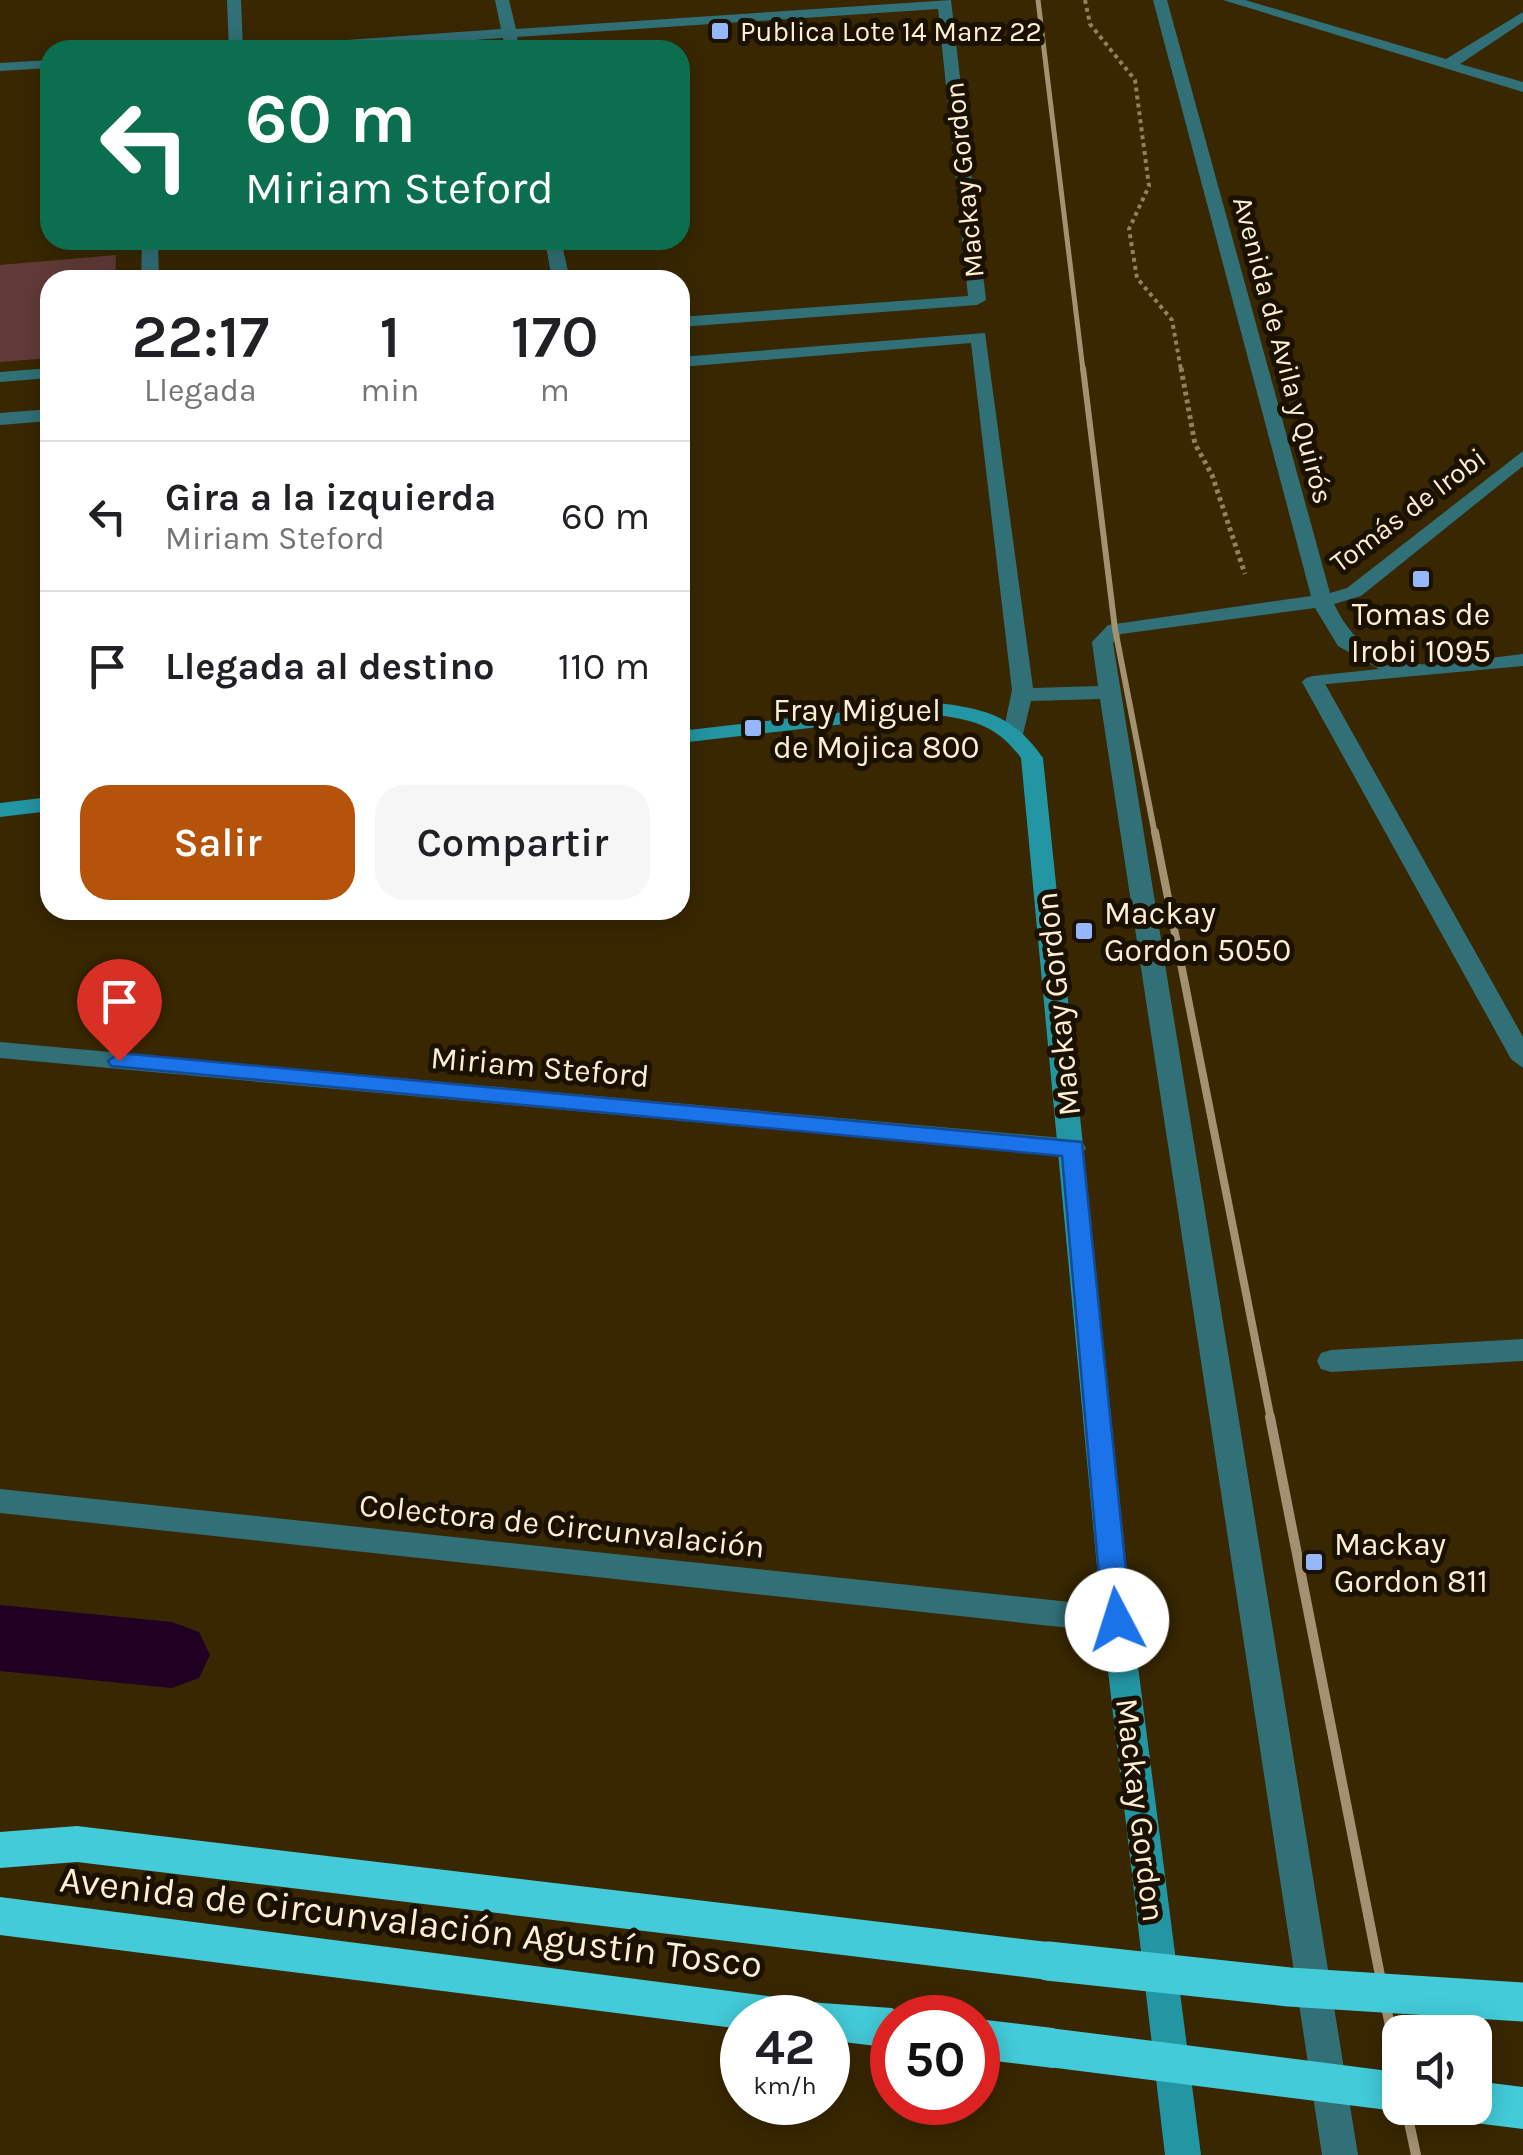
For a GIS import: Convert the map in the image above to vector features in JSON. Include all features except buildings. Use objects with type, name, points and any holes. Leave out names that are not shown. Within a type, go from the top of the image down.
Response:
[{"type":"highway","points":[[0,1850],[77,1844],[1048,1961],[1289,1986],[1523,2002]]},
{"type":"highway","name":"Avenida de Circunvalación Agustín Tosco","points":[[0,1916],[720,2007]]},
{"type":"highway","points":[[1000,2041],[1382,2090]]},
{"type":"highway","points":[[1492,2104],[1523,2108]]},
{"type":"main road","points":[[690,736],[932,708],[980,715],[1014,733]]},
{"type":"main road","name":"Mackay Gordon","points":[[1014,733],[1032,758],[1117,1620],[1183,2155]]},
{"type":"main road","points":[[0,810],[40,805]]},
{"type":"street","points":[[234,0],[236,40]]},
{"type":"street","points":[[502,0],[510,40]]},
{"type":"street","name":"Avenida de Avila y Quirós","points":[[1160,0],[1322,601],[1339,639],[1352,651],[1406,672]]},
{"type":"street","points":[[1230,0],[1523,87]]},
{"type":"street","points":[[399,40],[944,2]]},
{"type":"street","name":"Mackay Gordon","points":[[690,321],[977,300],[944,2]]},
{"type":"street","points":[[1449,64],[1523,16]]},
{"type":"street","points":[[0,67],[40,65]]},
{"type":"street","points":[[690,361],[979,337],[1022,694],[1014,733]]},
{"type":"street","points":[[0,377],[40,374]]},
{"type":"street","points":[[0,419],[40,416]]},
{"type":"street","name":"Tomás de Irobi","points":[[1110,692],[1102,642],[1115,630],[1322,601],[1354,592],[1523,457]]},
{"type":"street","points":[[1523,660],[1313,682],[1523,1059]]},
{"type":"street","points":[[1022,694],[1110,692],[1340,2155]]},
{"type":"street","name":"Miriam Steford","points":[[0,1050],[1073,1148]]},
{"type":"street","points":[[1331,1361],[1523,1350]]},
{"type":"street","name":"Colectora de Circunvalación","points":[[0,1501],[1117,1620]]},
{"type":"path","points":[[1084,0],[1090,24],[1134,80],[1149,186],[1130,229],[1137,278],[1172,320],[1196,444],[1212,475],[1258,611]]},
{"type":"shaded area","points":[[116,255],[115,270],[40,270],[40,359],[0,362],[0,265]]},
{"type":"waterway","points":[[0,1638],[172,1655]]},
{"type":"railway","points":[[1038,0],[1083,370]]},
{"type":"railway","points":[[1083,368],[1115,629],[1155,835]]},
{"type":"railway","points":[[1155,832],[1271,1420]]},
{"type":"railway","points":[[1270,1417],[1388,2015]]},
{"type":"railway","points":[[1410,2125],[1416,2155]]},
{"type":"place","name":"Publica Lote 14 Manz 22","points":[[720,31]]},
{"type":"place","name":"Tomas de Irobi 1095","points":[[1421,579]]},
{"type":"place","name":"Fray Miguel de Mojica 800","points":[[753,728]]},
{"type":"place","name":"Mackay Gordon 5050","points":[[1084,931]]},
{"type":"place","name":"Mackay Gordon 811","points":[[1314,1562]]},
{"type":"route","points":[[119,1061],[1073,1148],[1117,1620]]}]
